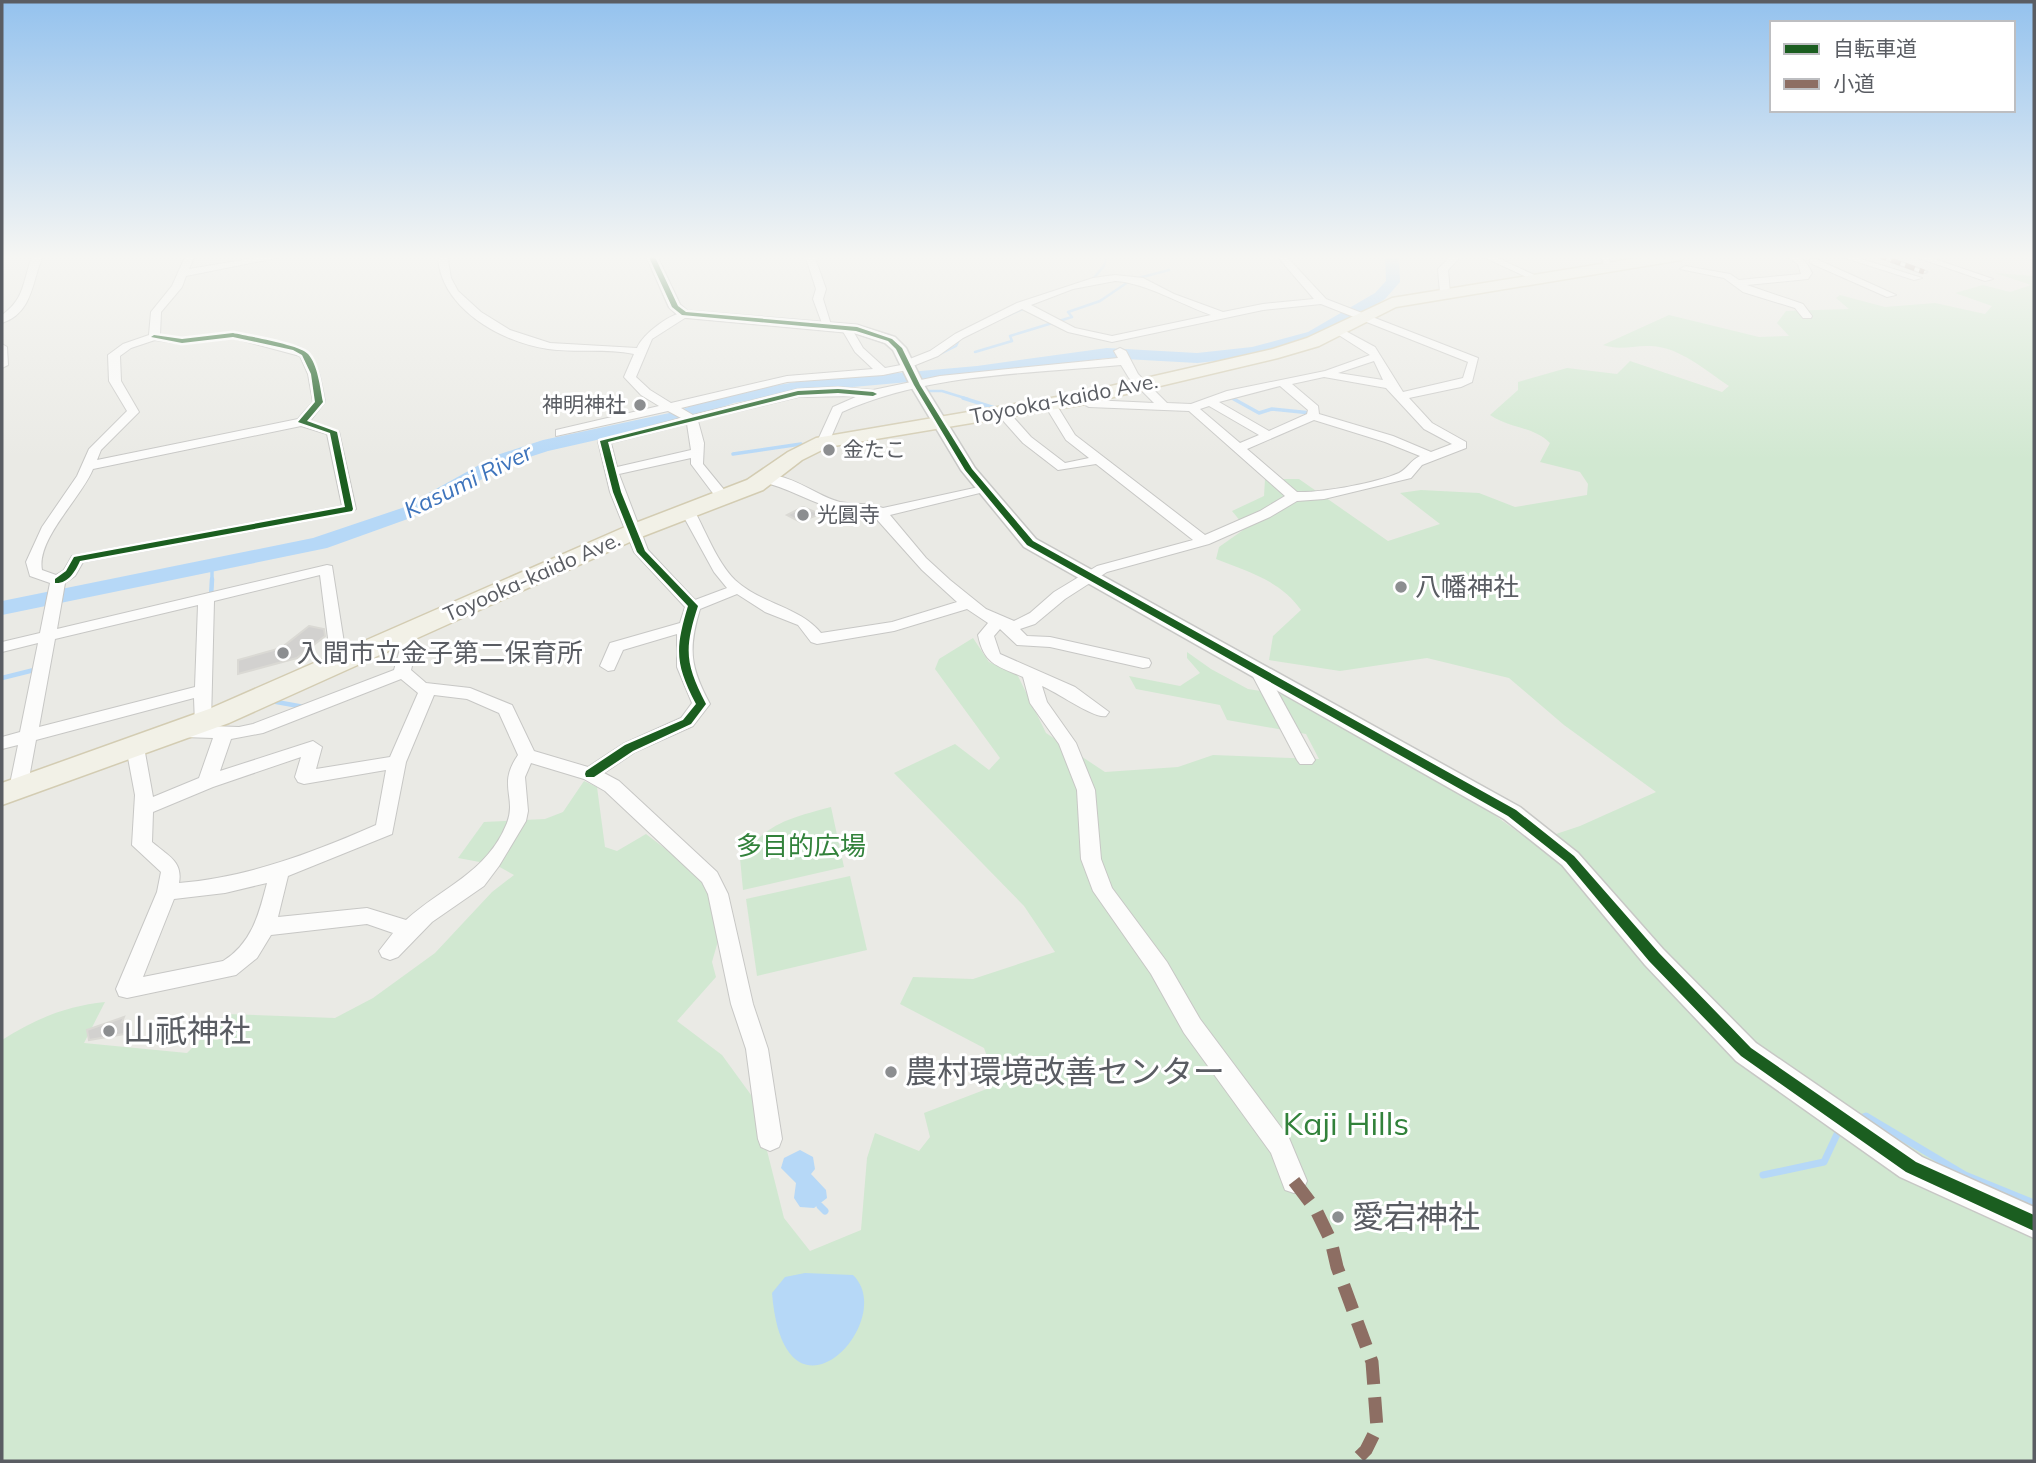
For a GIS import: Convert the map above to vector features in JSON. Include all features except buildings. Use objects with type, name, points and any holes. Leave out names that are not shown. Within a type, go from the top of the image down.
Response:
[{"type":"main road","name":"Toyooka-kaido Ave.","points":[[10,792],[202,722],[633,532],[767,479],[795,456],[823,442],[1003,413],[1142,386],[1278,353],[1346,323]]},
{"type":"street","points":[[153,323],[154,337]]},
{"type":"street","points":[[493,323],[531,342],[568,348],[625,348],[641,352]]},
{"type":"street","points":[[668,323],[652,332],[630,377],[655,402],[675,408],[693,421],[698,443],[697,464],[723,497]]},
{"type":"street","points":[[795,323],[866,331],[890,340],[899,348],[939,423],[984,488],[1030,543],[1501,806],[1570,859],[1654,957],[1746,1052],[1911,1167],[2034,1223]]},
{"type":"street","points":[[823,442],[837,410],[911,374],[932,356],[948,348],[959,336],[987,323]]},
{"type":"street","points":[[1059,323],[1115,343],[1195,323]]},
{"type":"street","points":[[1192,408],[1292,495],[1298,496],[1324,495],[1406,475],[1417,462],[1462,445],[1428,426],[1390,385],[1376,357],[1353,323]]},
{"type":"street","points":[[1358,323],[1474,360],[1468,380],[1461,384],[1401,396]]},
{"type":"street","points":[[846,328],[859,351],[883,372]]},
{"type":"street","points":[[58,584],[35,573],[33,562],[49,527],[88,466],[101,440],[133,412],[115,381],[114,355],[127,346],[154,337],[182,341],[243,336],[295,348],[305,354],[314,374],[319,401],[302,422]]},
{"type":"street","points":[[1115,343],[1142,386],[1162,404]]},
{"type":"street","points":[[2,347],[2,365]]},
{"type":"street","points":[[1080,399],[1089,403],[1145,407],[1162,404],[1192,408],[1231,393],[1324,374],[1376,357]]},
{"type":"street","points":[[560,433],[675,408],[787,379],[883,372],[940,379],[1124,361]]},
{"type":"street","points":[[1324,374],[1390,385]]},
{"type":"street","points":[[1282,382],[1314,409],[1313,416]]},
{"type":"street","points":[[693,606],[641,552],[612,472],[604,441],[798,394],[838,391],[873,394]]},
{"type":"street","points":[[1209,401],[1270,436]]},
{"type":"street","points":[[1050,404],[1070,437],[1096,460],[1204,541]]},
{"type":"street","points":[[1003,413],[1027,440],[1063,467],[1096,460]]},
{"type":"street","points":[[1240,448],[1313,416],[1389,439],[1433,457]]},
{"type":"street","points":[[10,792],[31,735],[58,584],[70,573],[76,559],[349,509],[333,432],[302,422],[88,466]]},
{"type":"street","points":[[612,472],[696,453]]},
{"type":"street","points":[[767,479],[791,483],[836,506],[861,507],[880,513],[984,488]]},
{"type":"street","points":[[1100,712],[1069,691],[1008,667],[989,651],[986,635],[1000,624],[1031,620],[1066,591],[1092,578],[1102,569],[1204,541],[1298,496]]},
{"type":"street","points":[[687,510],[721,572],[737,589],[770,609],[804,622],[817,639],[894,626],[971,604]]},
{"type":"street","points":[[880,513],[926,566],[971,604],[1023,641],[1050,642],[1143,663]]},
{"type":"street","points":[[2,647],[327,569],[339,662]]},
{"type":"street","points":[[590,774],[629,748],[687,722],[696,714],[701,704],[684,672],[681,659],[686,626],[693,606],[737,589]]},
{"type":"street","points":[[202,722],[206,598]]},
{"type":"street","points":[[608,666],[616,647],[686,626]]},
{"type":"street","points":[[401,635],[409,646],[404,673]]},
{"type":"street","points":[[1256,667],[1306,760]]},
{"type":"street","points":[[404,673],[421,688],[470,694],[506,709],[527,755],[590,774],[612,786],[710,877],[718,894],[742,1004],[757,1049],[770,1139]]},
{"type":"street","points":[[179,731],[224,732],[257,729],[404,673]]},
{"type":"street","points":[[1031,675],[1039,703],[1067,743],[1086,790],[1091,859],[1103,891],[1159,968],[1192,1026],[1279,1146],[1294,1181]]},
{"type":"street","points":[[167,892],[240,884],[279,874],[385,829],[397,762],[428,689]]},
{"type":"street","points":[[2,743],[203,690]]},
{"type":"street","points":[[207,782],[224,732]]},
{"type":"street","points":[[135,747],[141,767],[144,808],[142,845],[171,870],[167,892],[127,989],[228,969],[247,956],[265,927],[279,874]]},
{"type":"street","points":[[144,808],[207,782],[313,747],[304,777],[397,762]]},
{"type":"street","points":[[390,951],[407,929],[480,877],[519,819],[521,806],[513,783],[515,769],[527,755]]},
{"type":"street","points":[[265,927],[367,916],[407,929]]},
{"type":"green space","name":"Kaji Hills","points":[[1651,323],[1703,323],[1759,337],[1789,336],[1777,323],[2034,323],[2034,1461],[2,1461],[2,1040],[64,1010],[105,1002],[84,1043],[187,1053],[226,1014],[335,1018],[373,998],[435,953],[492,892],[514,875],[496,865],[458,858],[484,822],[545,819],[563,812],[584,781],[597,787],[605,847],[617,851],[646,834],[705,879],[718,941],[712,962],[716,977],[677,1021],[722,1055],[754,1099],[784,1218],[810,1251],[861,1230],[867,1158],[875,1133],[919,1151],[930,1137],[924,1113],[997,1085],[984,1048],[900,1004],[913,977],[973,979],[1055,952],[1024,906],[894,773],[955,744],[989,770],[1000,758],[935,669],[939,659],[973,638],[989,662],[1017,674],[1046,733],[1105,772],[1178,767],[1213,755],[1319,759],[1306,734],[1227,720],[1220,705],[1136,689],[1129,676],[1180,686],[1200,673],[1187,658],[1187,652],[1248,689],[1293,696],[1364,735],[1493,814],[1532,842],[1580,826],[1656,792],[1564,725],[1509,678],[1427,658],[1340,671],[1269,660],[1273,636],[1301,610],[1284,591],[1273,584],[1216,559],[1219,547],[1246,528],[1232,511],[1264,496],[1265,479],[1299,479],[1388,541],[1440,524],[1400,493],[1421,490],[1479,493],[1515,507],[1587,495],[1588,484],[1580,472],[1540,462],[1550,443],[1530,431],[1490,415],[1518,390],[1518,382],[1567,368],[1617,374],[1630,361],[1722,392],[1729,386],[1692,361],[1662,347],[1621,348],[1603,345]]},
{"type":"green space","name":"多目的広場","points":[[831,807],[844,867],[743,890],[740,858],[751,846],[780,824]]},
{"type":"green space","points":[[850,876],[867,950],[757,976],[746,899]]},
{"type":"water","points":[[800,1150],[813,1157],[815,1169],[811,1174],[826,1190],[827,1198],[814,1208],[800,1207],[794,1198],[796,1183],[781,1168],[784,1158]]},
{"type":"water","points":[[805,1273],[853,1275],[864,1295],[862,1318],[851,1340],[835,1358],[815,1365],[796,1360],[781,1337],[772,1293],[785,1277]]},
{"type":"waterway","points":[[975,352],[1012,341],[1010,336],[1052,323]]},
{"type":"waterway","name":"Kasumi River","points":[[2,608],[130,584],[319,543],[409,512],[504,459],[543,446],[679,416],[730,398],[796,387],[977,371],[1107,353],[1197,358],[1253,352],[1314,335],[1334,323]]},
{"type":"waterway","points":[[938,355],[956,346],[960,338]]},
{"type":"waterway","points":[[928,391],[942,391],[968,399]]},
{"type":"waterway","points":[[1231,397],[1235,399]]},
{"type":"waterway","points":[[963,398],[998,409]]},
{"type":"waterway","points":[[1232,398],[1259,413],[1272,409],[1311,413]]},
{"type":"waterway","points":[[733,454],[801,444]]},
{"type":"waterway","points":[[212,567],[212,579]]},
{"type":"waterway","points":[[211,598],[212,579]]},
{"type":"waterway","points":[[2,678],[38,669]]},
{"type":"waterway","points":[[271,701],[304,707]]},
{"type":"waterway","points":[[1858,1119],[1866,1116],[1965,1175],[2034,1203]]},
{"type":"waterway","points":[[1763,1175],[1824,1162],[1839,1130]]},
{"type":"waterway","points":[[820,1206],[825,1211]]},
{"type":"marked path","points":[[1294,1181],[1316,1210],[1331,1241],[1337,1267],[1372,1362],[1377,1428],[1366,1450],[1355,1461]]},
{"type":"cycle path","points":[[791,323],[857,329],[890,340],[899,348],[917,385],[969,470],[1030,543],[1512,813],[1570,859],[1654,957],[1746,1052],[1911,1167],[2034,1223]]},
{"type":"cycle path","points":[[58,581],[70,573],[77,559],[349,509],[333,432],[302,422],[319,402],[314,374],[305,354],[295,349],[233,335],[182,341],[154,337]]},
{"type":"cycle path","points":[[590,774],[629,748],[687,722],[701,704],[688,678],[683,656],[685,635],[693,606],[641,552],[617,492],[604,441],[798,393],[838,391],[873,394]]},
{"type":"place","name":"神明神社","points":[[640,405]]},
{"type":"place","name":"金たこ","points":[[829,450]]},
{"type":"place","name":"光圓寺","points":[[803,515]]},
{"type":"place","name":"八幡神社","points":[[1401,587]]},
{"type":"place","name":"入間市立金子第二保育所","points":[[283,653]]},
{"type":"place","name":"山祇神社","points":[[109,1031]]},
{"type":"place","name":"農村環境改善センター","points":[[891,1072]]},
{"type":"place","name":"愛宕神社","points":[[1338,1217]]}]
